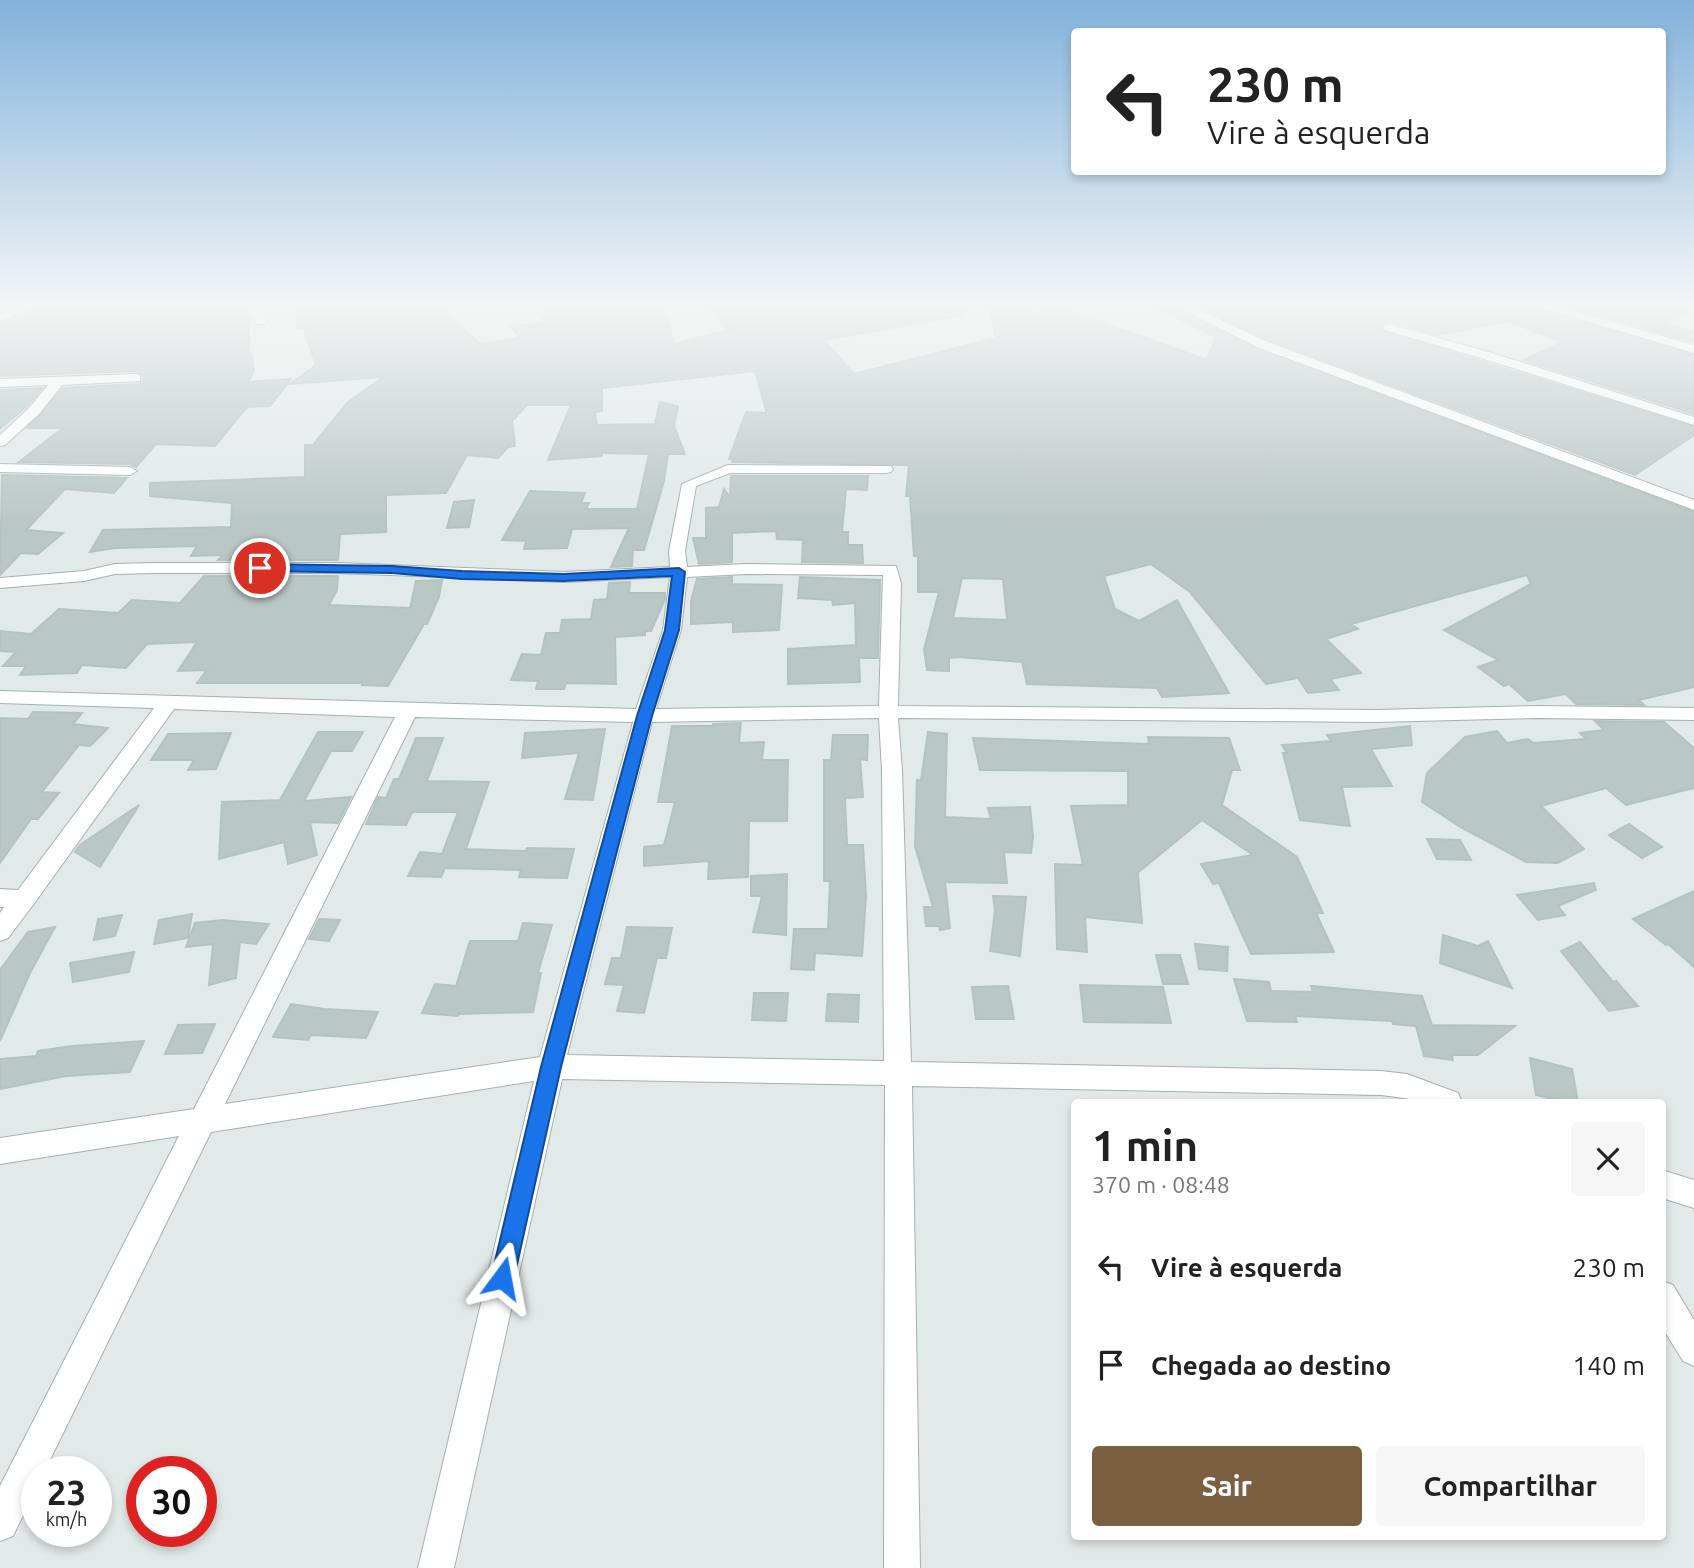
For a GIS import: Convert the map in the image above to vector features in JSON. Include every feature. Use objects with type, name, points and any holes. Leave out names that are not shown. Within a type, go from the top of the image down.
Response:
[{"type":"street","points":[[1350,377],[1694,505]]},
{"type":"street","points":[[1556,377],[1694,421]]},
{"type":"street","points":[[0,383],[135,378]]},
{"type":"street","points":[[0,442],[34,411],[58,381]]},
{"type":"street","points":[[0,468],[130,471]]},
{"type":"street","points":[[436,1568],[551,1067],[644,716],[672,630],[679,572],[677,551],[689,485],[706,475],[727,469],[886,469]]},
{"type":"street","points":[[0,583],[141,569],[339,568],[564,578],[746,569],[890,570],[893,583],[888,712],[892,770],[898,1073],[902,1568]]},
{"type":"street","points":[[0,697],[644,716],[888,712],[1375,716],[1539,712],[1694,714]]},
{"type":"street","points":[[0,931],[168,703]]},
{"type":"street","points":[[0,1523],[408,711]]},
{"type":"street","points":[[0,898],[25,899]]},
{"type":"street","points":[[0,1151],[551,1067],[1381,1083],[1407,1086],[1440,1099]]},
{"type":"street","points":[[1666,1185],[1694,1194]]},
{"type":"street","points":[[1666,1303],[1694,1350]]},
{"type":"building","points":[[143,377],[251,377],[248,382],[291,379],[270,406],[247,407],[215,446],[156,444],[136,467],[130,464],[19,462],[63,428],[27,428],[63,388],[140,384]]},
{"type":"building","points":[[299,377],[381,377],[290,384]]},
{"type":"building","points":[[383,377],[699,377],[602,388],[602,411],[595,412],[597,425],[655,424],[660,402],[678,406],[674,426],[685,454],[668,454],[664,481],[644,550],[633,550],[632,566],[611,567],[629,528],[572,529],[567,548],[524,549],[526,541],[502,540],[530,491],[585,493],[581,503],[589,503],[586,509],[637,509],[649,454],[602,453],[602,456],[548,460],[571,405],[527,405],[512,421],[515,446],[508,447],[498,458],[467,455],[446,493],[386,495],[386,532],[340,534],[338,560],[218,560],[223,555],[191,556],[197,546],[115,548],[90,552],[103,530],[231,527],[232,503],[150,496],[150,483],[305,477],[305,445],[313,445],[347,403]]},
{"type":"building","points":[[757,377],[1332,377],[1694,512],[1694,687],[1639,700],[1644,705],[1576,704],[1566,694],[1528,701],[1509,684],[1504,686],[1478,667],[1498,660],[1444,630],[1531,584],[1527,575],[1351,624],[1358,629],[1326,639],[1361,673],[1330,679],[1339,690],[1308,693],[1298,678],[1266,684],[1190,592],[1151,564],[1104,576],[1115,609],[1139,621],[1177,600],[1229,693],[1162,697],[1157,688],[1027,684],[1022,662],[958,657],[949,658],[949,671],[927,670],[924,649],[939,592],[918,592],[918,556],[914,556],[910,496],[906,496],[909,465],[732,462],[733,459],[729,459],[746,412],[767,413]],"holes":[[[962,578],[1003,579],[1007,620],[953,618]]]},
{"type":"building","points":[[1370,377],[1533,377],[1694,427],[1694,435],[1635,475]]},
{"type":"building","points":[[1577,377],[1694,377],[1694,414]]},
{"type":"building","points":[[42,388],[27,406],[0,429],[0,390]]},
{"type":"building","points":[[2,475],[127,478],[114,493],[65,489],[26,530],[63,533],[38,554],[21,553],[0,575]]},
{"type":"building","points":[[731,476],[868,476],[867,490],[846,489],[842,532],[848,532],[848,545],[862,545],[863,563],[802,562],[803,540],[777,539],[776,531],[732,533],[732,562],[699,564],[693,538],[706,538],[706,508],[719,507],[724,489],[730,497]]},
{"type":"building","points":[[474,500],[469,527],[447,528],[454,502]]},
{"type":"building","points":[[204,576],[338,576],[337,590],[329,605],[410,608],[416,581],[442,580],[439,597],[427,624],[424,624],[388,686],[362,685],[363,683],[197,683],[207,670],[178,671],[197,642],[147,644],[126,668],[82,665],[77,673],[20,675],[26,666],[3,666],[16,652],[0,651],[0,631],[31,634],[59,609],[118,613],[132,600],[180,603]]},
{"type":"building","points":[[732,577],[732,584],[782,585],[779,630],[733,632],[733,622],[691,624],[691,601],[697,579]]},
{"type":"building","points":[[800,577],[880,580],[878,658],[859,658],[860,682],[788,684],[788,649],[856,645],[855,603],[833,605],[832,600],[798,598]]},
{"type":"building","points":[[630,582],[629,593],[665,593],[665,599],[651,631],[645,631],[645,635],[615,637],[616,684],[566,683],[564,689],[536,689],[538,681],[511,680],[522,654],[541,655],[546,633],[560,633],[562,620],[591,619],[594,600],[607,599],[609,583]]},
{"type":"building","points":[[33,712],[82,713],[73,724],[108,728],[90,746],[79,745],[42,792],[59,793],[38,819],[31,819],[0,863],[0,718],[28,719]]},
{"type":"building","points":[[1595,721],[1664,722],[1694,748],[1694,788],[1626,805],[1606,788],[1541,806],[1584,849],[1558,863],[1526,862],[1462,828],[1422,802],[1427,773],[1465,737],[1497,731],[1507,743],[1528,739],[1533,743],[1586,739],[1580,733],[1604,730]]},
{"type":"building","points":[[741,723],[739,743],[764,742],[762,760],[788,760],[787,821],[749,821],[748,877],[708,879],[709,861],[644,866],[644,847],[664,845],[675,802],[658,802],[672,726]]},
{"type":"building","points":[[1410,726],[1412,745],[1371,749],[1392,786],[1342,787],[1350,826],[1300,820],[1283,753],[1287,753],[1282,745],[1331,741],[1327,735]]},
{"type":"building","points":[[605,729],[593,800],[565,799],[579,753],[522,758],[525,733]]},
{"type":"building","points":[[318,732],[363,732],[352,751],[331,751],[304,801],[351,797],[338,823],[310,822],[317,855],[288,864],[284,842],[219,859],[222,802],[280,800]]},
{"type":"building","points":[[928,732],[947,734],[945,817],[991,819],[988,808],[1030,807],[1033,837],[1031,853],[1004,852],[1007,883],[945,882],[950,928],[940,930],[939,926],[926,926],[924,907],[933,907],[915,846],[917,780],[921,780]]},
{"type":"building","points":[[231,733],[216,769],[188,770],[194,760],[151,760],[168,734]]},
{"type":"building","points":[[833,735],[868,735],[867,760],[860,759],[863,797],[845,798],[847,845],[863,845],[866,896],[862,956],[815,953],[814,970],[791,969],[794,929],[828,929],[830,881],[824,881],[824,760],[831,760]]},
{"type":"building","points":[[1148,737],[1229,738],[1240,770],[1232,770],[1222,805],[1297,857],[1323,913],[1316,913],[1334,952],[1251,954],[1219,883],[1213,884],[1201,864],[1253,855],[1202,820],[1135,875],[1138,874],[1142,923],[1085,917],[1087,952],[1057,949],[1055,864],[1083,865],[1071,806],[1128,805],[1128,771],[980,770],[973,738],[1149,744]]},
{"type":"building","points":[[416,738],[443,738],[427,781],[489,782],[466,849],[574,849],[567,878],[519,877],[521,870],[445,868],[441,877],[408,876],[420,852],[442,854],[458,812],[412,812],[406,825],[366,824],[378,797],[386,798],[394,779],[399,779]]},
{"type":"building","points":[[139,805],[100,867],[75,852],[80,845]]},
{"type":"building","points":[[1629,824],[1662,847],[1642,858],[1609,835]]},
{"type":"building","points":[[1427,839],[1460,840],[1471,860],[1437,859]]},
{"type":"building","points":[[787,874],[786,935],[753,932],[762,896],[751,896],[751,876]]},
{"type":"building","points":[[1594,883],[1596,890],[1558,906],[1565,915],[1538,920],[1517,895]]},
{"type":"building","points":[[1694,891],[1694,967],[1633,919]]},
{"type":"building","points":[[993,896],[1026,897],[1020,956],[990,951],[995,910]]},
{"type":"building","points":[[192,914],[188,938],[154,944],[159,920]]},
{"type":"building","points":[[122,915],[115,936],[94,940],[98,919]]},
{"type":"building","points":[[319,919],[340,920],[329,941],[309,939]]},
{"type":"building","points":[[222,920],[269,924],[256,944],[240,942],[236,978],[209,985],[213,944],[186,947],[195,923]]},
{"type":"building","points":[[523,923],[552,925],[538,973],[541,973],[533,1012],[458,1016],[422,1013],[435,984],[456,986],[470,941],[518,941]]},
{"type":"building","points":[[55,927],[30,973],[0,1041],[0,970],[28,932]]},
{"type":"building","points":[[627,927],[672,928],[666,958],[657,958],[644,1013],[617,1011],[624,985],[605,984],[612,958],[621,958]]},
{"type":"building","points":[[1443,935],[1478,946],[1488,941],[1512,988],[1440,963]]},
{"type":"building","points":[[1580,942],[1613,982],[1616,981],[1638,1006],[1609,1011],[1561,951]]},
{"type":"building","points":[[1195,944],[1228,947],[1227,971],[1199,969]]},
{"type":"building","points":[[134,952],[129,972],[73,982],[70,963]]},
{"type":"building","points":[[1156,955],[1180,955],[1188,984],[1163,984]]},
{"type":"building","points":[[1234,979],[1269,982],[1271,991],[1313,992],[1311,986],[1422,996],[1432,1025],[1515,1026],[1478,1055],[1452,1055],[1453,1060],[1424,1056],[1416,1026],[1393,1024],[1392,1021],[1295,1016],[1297,1022],[1247,1021]]},
{"type":"building","points":[[1080,985],[1163,987],[1171,1023],[1084,1022]]},
{"type":"building","points":[[1008,986],[1014,1019],[976,1019],[972,987]]},
{"type":"building","points":[[754,993],[788,993],[786,1021],[752,1020]]},
{"type":"building","points":[[828,994],[859,995],[858,1022],[826,1021]]},
{"type":"building","points":[[291,1004],[378,1012],[366,1038],[311,1035],[308,1040],[273,1037]]},
{"type":"building","points":[[215,1024],[202,1053],[165,1054],[178,1025]]},
{"type":"building","points":[[144,1041],[130,1072],[66,1076],[0,1089],[0,1059],[36,1056],[38,1051],[72,1046]]},
{"type":"building","points":[[1530,1058],[1572,1069],[1577,1099],[1553,1099],[1536,1095]]},
{"type":"route","points":[[260,568],[392,569],[462,575],[564,578],[679,572],[672,630],[644,716],[551,1067],[502,1278]]}]
